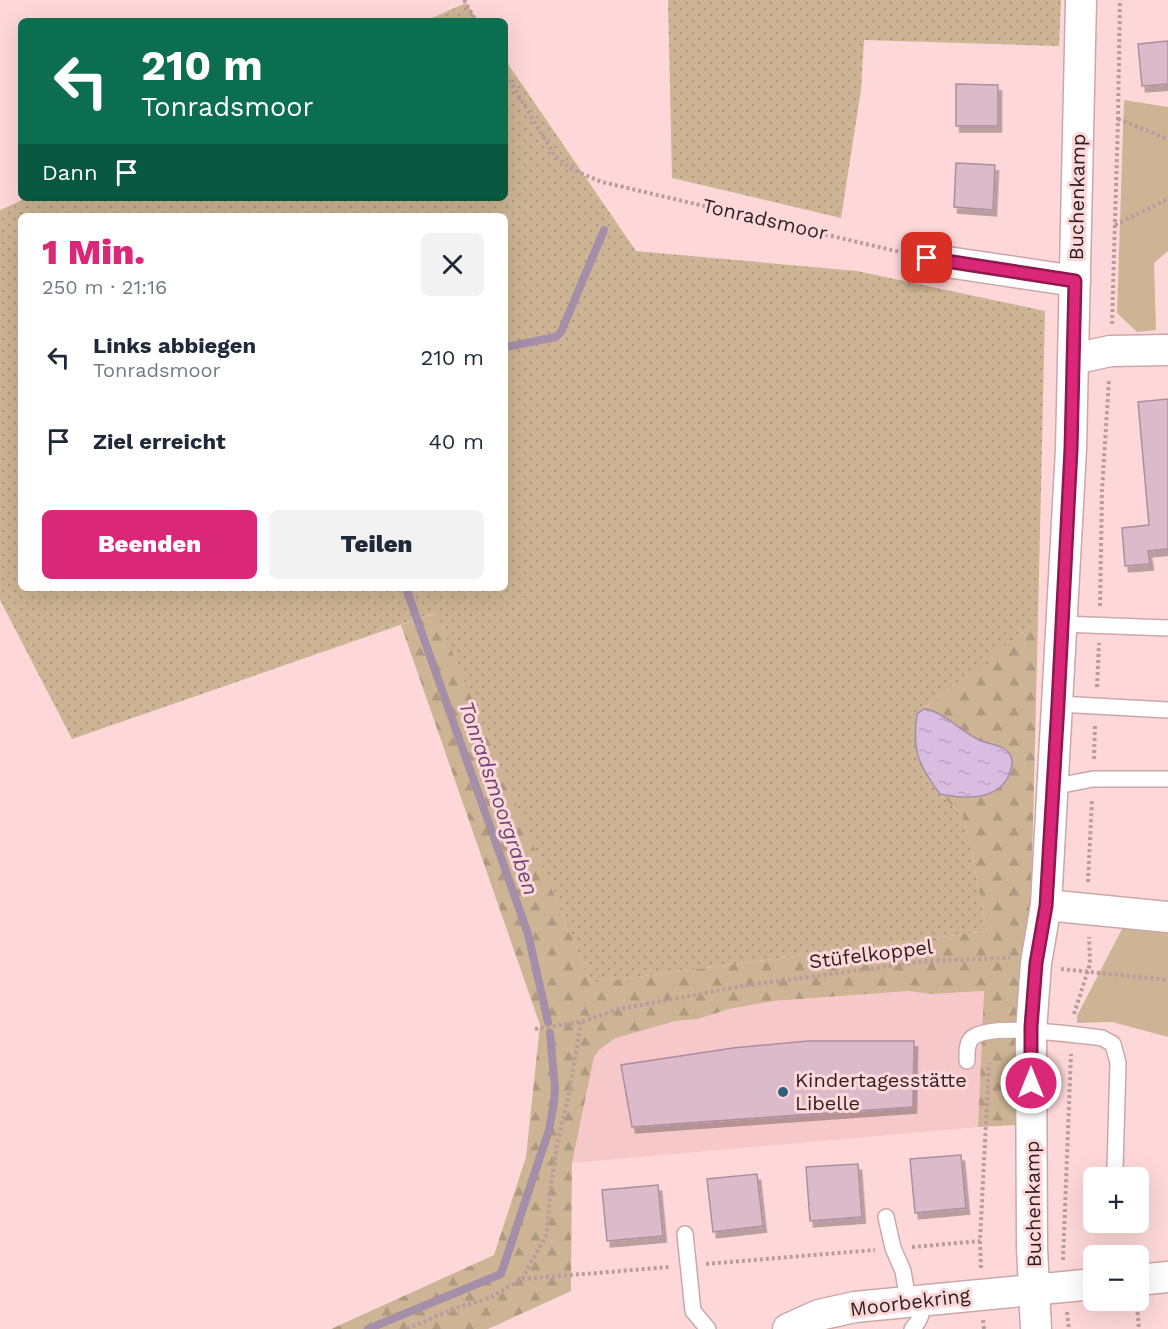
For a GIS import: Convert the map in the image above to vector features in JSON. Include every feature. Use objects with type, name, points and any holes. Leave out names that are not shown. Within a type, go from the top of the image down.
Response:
[{"type":"street","name":"Buchenkamp","points":[[1036,1329],[1032,1248],[1030,1031],[1036,963],[1046,906],[1071,449],[1081,0]]},
{"type":"street","points":[[927,258],[1075,281]]},
{"type":"street","points":[[1074,360],[1110,351],[1168,350]]},
{"type":"street","points":[[1046,906],[1168,917]]},
{"type":"street","points":[[1149,1291],[1168,1277]]},
{"type":"street","name":"Moorbekring","points":[[788,1329],[835,1311],[914,1309],[982,1294],[1035,1289],[1083,1292]]},
{"type":"lane","points":[[1061,624],[1168,628]]},
{"type":"lane","points":[[1058,704],[1168,710]]},
{"type":"lane","points":[[1052,787],[1093,779],[1168,779]]},
{"type":"lane","points":[[967,1061],[967,1044],[972,1037],[987,1032],[1030,1031],[1102,1038],[1113,1044],[1118,1063],[1115,1167]]},
{"type":"lane","points":[[886,1217],[893,1248],[903,1271],[914,1309]]},
{"type":"lane","points":[[685,1234],[693,1311],[708,1329]]},
{"type":"path","points":[[464,0],[474,18]]},
{"type":"path","points":[[1083,1287],[1063,1260],[1072,1035],[1074,1015],[1090,964],[1088,909],[1100,625],[1102,490],[1119,119],[1120,0]]},
{"type":"path","name":"Tonradsmoor","points":[[508,78],[555,156],[573,170],[602,182],[927,258]]},
{"type":"path","points":[[1119,119],[1168,139]]},
{"type":"path","points":[[1115,225],[1168,200]]},
{"type":"path","name":"Stüfelkoppel","points":[[535,1029],[581,1022],[615,1010],[742,986],[927,961],[1010,958],[1056,969],[1168,980]]},
{"type":"path","points":[[522,1279],[547,1234],[557,1144],[581,1022]]},
{"type":"path","points":[[984,1329],[980,1241],[990,1057]]},
{"type":"path","points":[[407,1329],[453,1309],[489,1298],[522,1279],[980,1241]]},
{"type":"path","points":[[1069,1329],[1083,1300]]},
{"type":"path","points":[[1139,1329],[1140,1311]]},
{"type":"shaded area","name":"Kindertagesstätte Libelle","points":[[909,991],[930,994],[984,991],[978,1127],[572,1163],[594,1057],[600,1049],[616,1038],[675,1021],[698,1019],[729,1009],[773,1001]]},
{"type":"green space","points":[[668,0],[1061,0],[1059,46],[864,40],[861,90],[841,218],[672,178]]},
{"type":"green space","points":[[466,3],[476,18],[432,18]]},
{"type":"green space","points":[[508,64],[636,251],[857,271],[1045,311],[1038,621],[989,658],[991,663],[951,687],[917,714],[929,780],[963,816],[987,931],[591,983],[435,613],[72,739],[0,600],[0,210],[20,201],[508,201]]},
{"type":"green space","points":[[1124,100],[1168,107],[1168,251],[1154,263],[1156,330],[1137,332],[1117,313]]},
{"type":"green space","points":[[436,613],[591,983],[987,931],[963,816],[940,794],[921,766],[914,740],[917,714],[951,687],[990,663],[988,658],[1038,621],[1031,904],[1018,1013],[1016,1125],[978,1127],[984,991],[930,994],[909,991],[773,1001],[729,1009],[698,1019],[675,1021],[616,1038],[600,1049],[594,1057],[572,1163],[571,1291],[488,1329],[331,1329],[494,1255],[526,1157],[540,1025],[401,625]]},
{"type":"green space","points":[[1123,927],[1168,930],[1168,1037],[1112,1022],[1077,1023],[1077,1016]]},
{"type":"water","points":[[924,709],[937,713],[979,740],[997,745],[1009,753],[1012,764],[1009,775],[997,790],[969,797],[940,794],[926,774],[916,747],[917,714]]},
{"type":"building","points":[[1168,41],[1168,84],[1142,86],[1138,44]]},
{"type":"building","points":[[956,84],[998,85],[998,126],[956,126]]},
{"type":"building","points":[[956,163],[995,165],[993,210],[954,207]]},
{"type":"building","points":[[1168,399],[1168,549],[1148,551],[1150,564],[1125,566],[1122,528],[1149,525],[1138,402]]},
{"type":"building","points":[[808,1041],[914,1041],[913,1107],[632,1127],[621,1065],[733,1048]]},
{"type":"building","points":[[961,1155],[966,1208],[915,1213],[910,1159]]},
{"type":"building","points":[[858,1164],[862,1217],[810,1221],[806,1167]]},
{"type":"building","points":[[757,1174],[763,1226],[713,1232],[707,1179]]},
{"type":"building","points":[[658,1185],[663,1236],[607,1241],[602,1190]]},
{"type":"waterway","name":"Tonradsmoorgraben","points":[[508,347],[556,337],[561,332],[604,230]]},
{"type":"waterway","name":"Tonradsmoorgraben","points":[[407,591],[528,934],[548,1022]]},
{"type":"waterway","name":"Tonradsmoorgraben","points":[[368,1329],[501,1274],[549,1130],[555,1088],[550,1033]]},
{"type":"place","name":"Kindertagesstätte Libelle","points":[[783,1092]]},
{"type":"route","points":[[927,258],[1075,281],[1071,449],[1058,704],[1046,906],[1036,963],[1031,1027],[1031,1083]]}]
